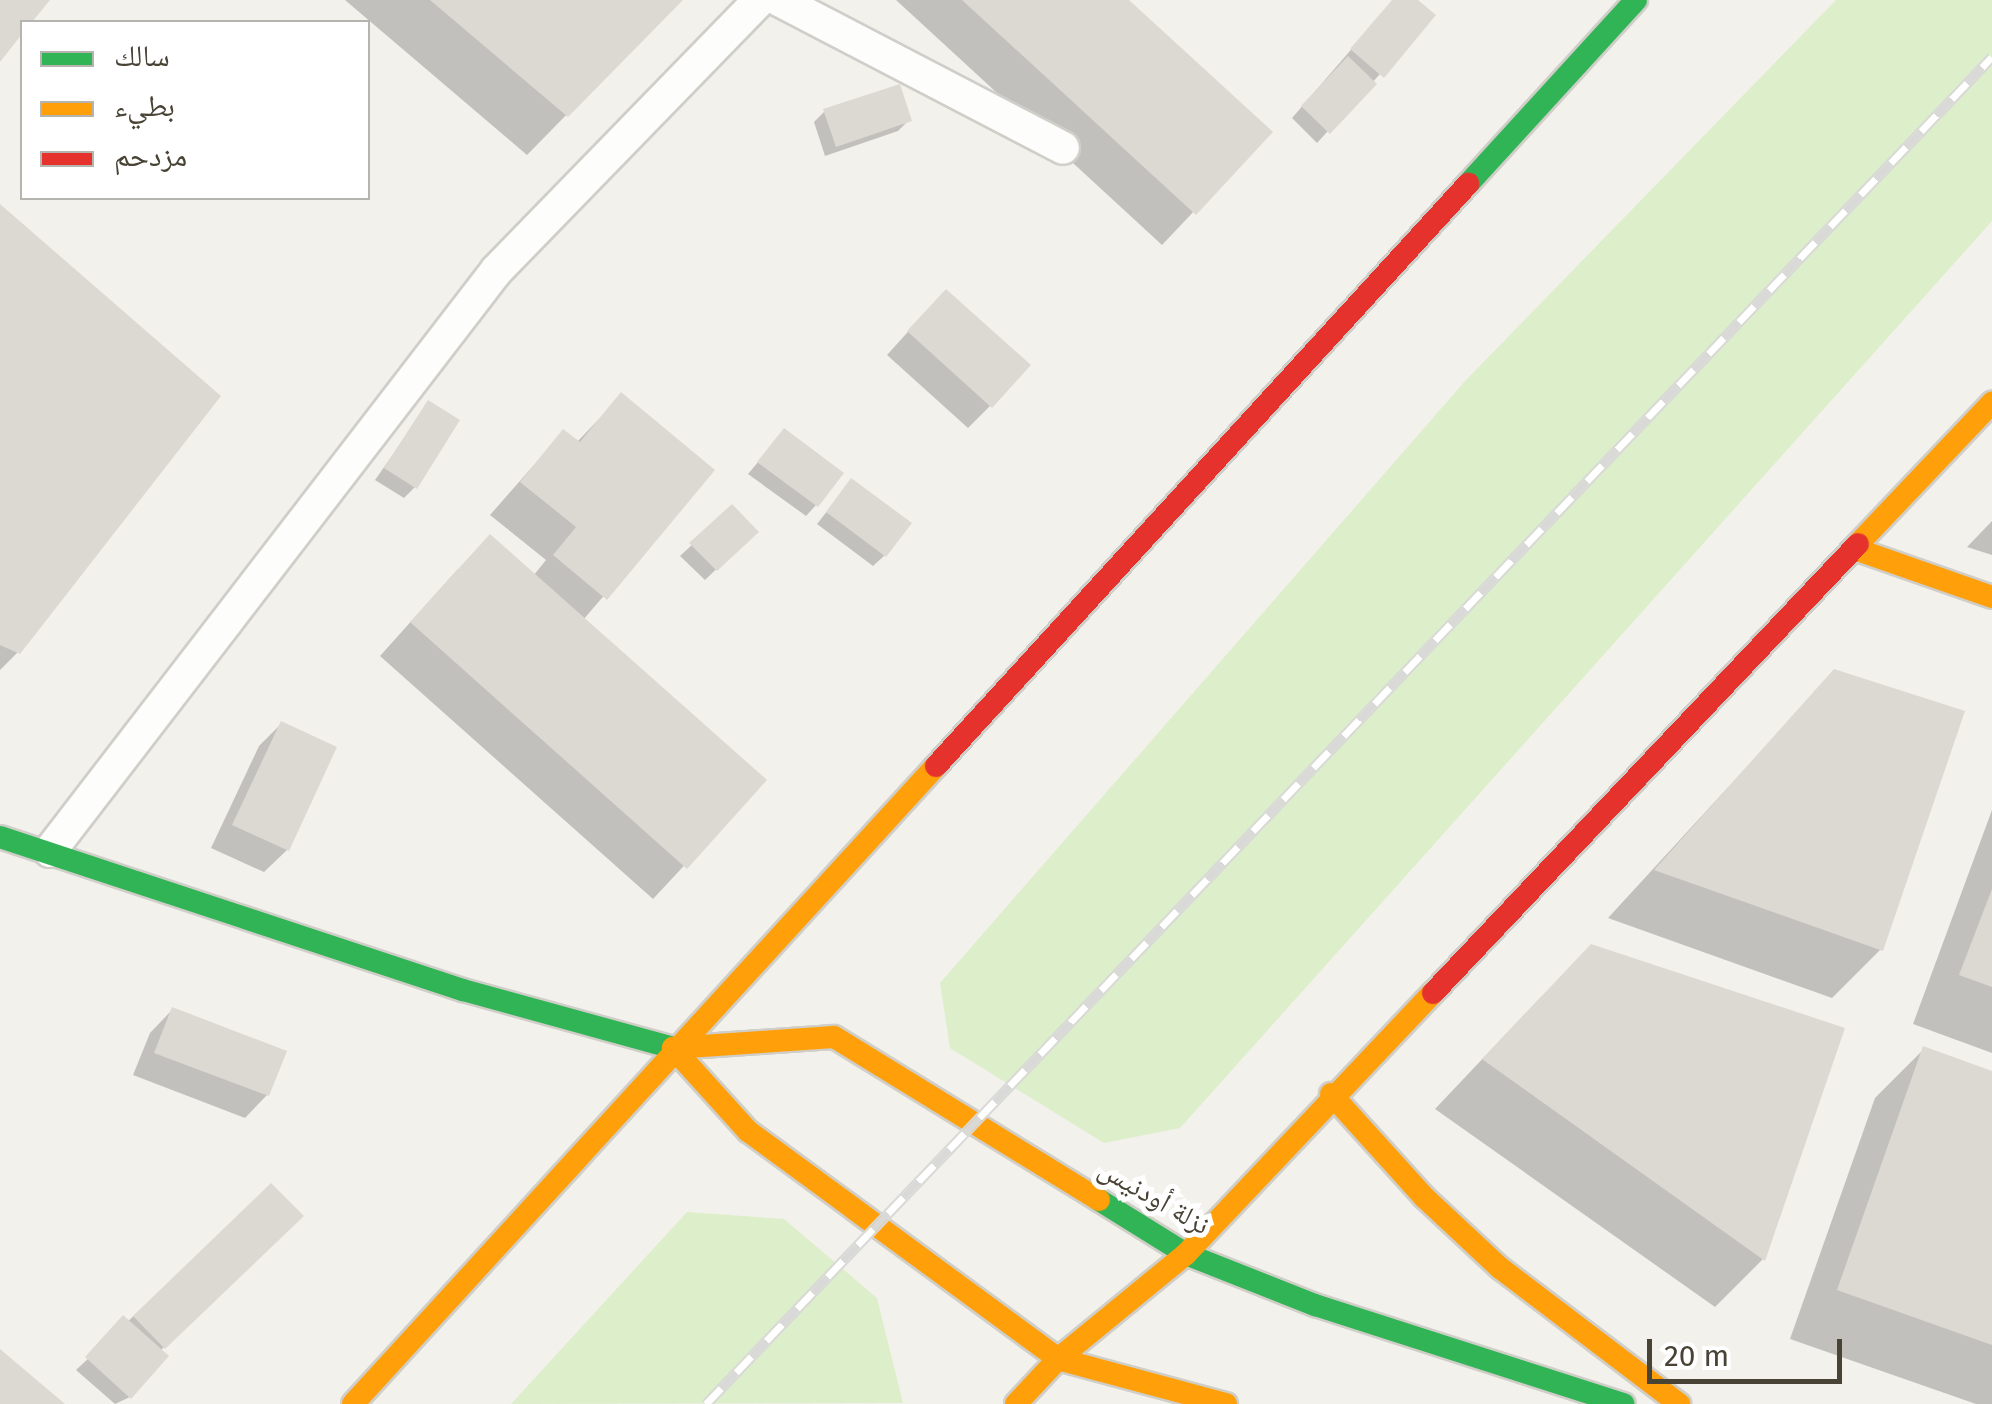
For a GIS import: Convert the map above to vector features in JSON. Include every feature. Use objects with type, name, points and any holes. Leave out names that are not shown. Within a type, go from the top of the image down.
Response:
[{"type":"main road","points":[[353,1404],[672,1048],[876,835],[1636,0]]},
{"type":"main road","points":[[1016,1404],[1058,1360],[1186,1254],[1331,1094],[1992,403]]},
{"type":"main road","points":[[1855,549],[1992,598]]},
{"type":"main road","points":[[0,837],[50,850],[462,990],[672,1048],[748,1131],[1058,1360],[1226,1404]]},
{"type":"main road","name":"نزلة أودنيس","points":[[672,1048],[834,1038],[1186,1254],[1315,1305],[1624,1404]]},
{"type":"main road","points":[[1331,1094],[1424,1197],[1500,1268],[1679,1404]]},
{"type":"lane","points":[[50,850],[497,270],[760,0]]},
{"type":"lane","points":[[779,0],[1063,148]]},
{"type":"green space","points":[[1836,0],[1992,0],[1992,221],[1180,1128],[1104,1143],[950,1048],[940,983],[1466,380]]},
{"type":"green space","points":[[687,1212],[784,1219],[877,1298],[903,1403],[511,1404]]},
{"type":"building","points":[[0,0],[50,0],[34,20],[20,20],[20,37],[0,62]]},
{"type":"building","points":[[430,0],[683,0],[568,117]]},
{"type":"building","points":[[962,0],[1129,0],[1273,132],[1196,215]]},
{"type":"building","points":[[1392,0],[1418,0],[1436,15],[1384,78],[1350,49]]},
{"type":"building","points":[[1348,56],[1377,84],[1330,134],[1301,106]]},
{"type":"building","points":[[900,84],[912,121],[836,147],[823,109]]},
{"type":"building","points":[[0,204],[221,396],[20,654],[0,645]]},
{"type":"building","points":[[946,289],[1031,365],[992,408],[907,331]]},
{"type":"building","points":[[621,392],[715,470],[607,600],[553,555],[576,527],[520,482],[563,429],[580,442]]},
{"type":"building","points":[[428,400],[460,420],[417,489],[384,468]]},
{"type":"building","points":[[784,428],[844,473],[818,507],[757,462]]},
{"type":"building","points":[[851,478],[912,523],[886,557],[826,512]]},
{"type":"building","points":[[732,504],[759,532],[717,571],[689,543]]},
{"type":"building","points":[[490,534],[767,780],[687,869],[410,622]]},
{"type":"building","points":[[1834,669],[1965,711],[1883,951],[1654,870]]},
{"type":"building","points":[[281,721],[337,747],[289,851],[232,825]]},
{"type":"building","points":[[1992,889],[1992,987],[1959,975]]},
{"type":"building","points":[[1591,944],[1845,1028],[1765,1261],[1482,1059]]},
{"type":"building","points":[[172,1007],[287,1051],[269,1096],[154,1053]]},
{"type":"building","points":[[1923,1046],[1992,1071],[1992,1345],[1837,1290]]},
{"type":"building","points":[[271,1183],[304,1216],[165,1349],[133,1316]]},
{"type":"building","points":[[123,1315],[169,1356],[131,1399],[85,1357]]},
{"type":"building","points":[[0,1349],[65,1404],[0,1404]]},
{"type":"railway","points":[[706,1404],[1992,57]]},
{"type":"traffic: fast","points":[[1468,184],[1636,0]]},
{"type":"traffic: fast","points":[[0,837],[463,990],[673,1048]]},
{"type":"traffic: fast","points":[[1099,1200],[1186,1254],[1315,1305],[1624,1404]]},
{"type":"traffic: slow","points":[[1858,544],[1992,403]]},
{"type":"traffic: slow","points":[[1855,549],[1992,597]]},
{"type":"traffic: slow","points":[[353,1404],[936,766]]},
{"type":"traffic: slow","points":[[1016,1404],[1058,1359],[1186,1254],[1433,993]]},
{"type":"traffic: slow","points":[[673,1048],[834,1037],[1099,1200]]},
{"type":"traffic: slow","points":[[673,1048],[748,1131],[1058,1359],[1226,1404]]},
{"type":"traffic: slow","points":[[1331,1094],[1424,1197],[1500,1268],[1679,1404]]},
{"type":"traffic: jam","points":[[936,766],[1468,184]]},
{"type":"traffic: jam","points":[[1433,993],[1858,544]]}]
